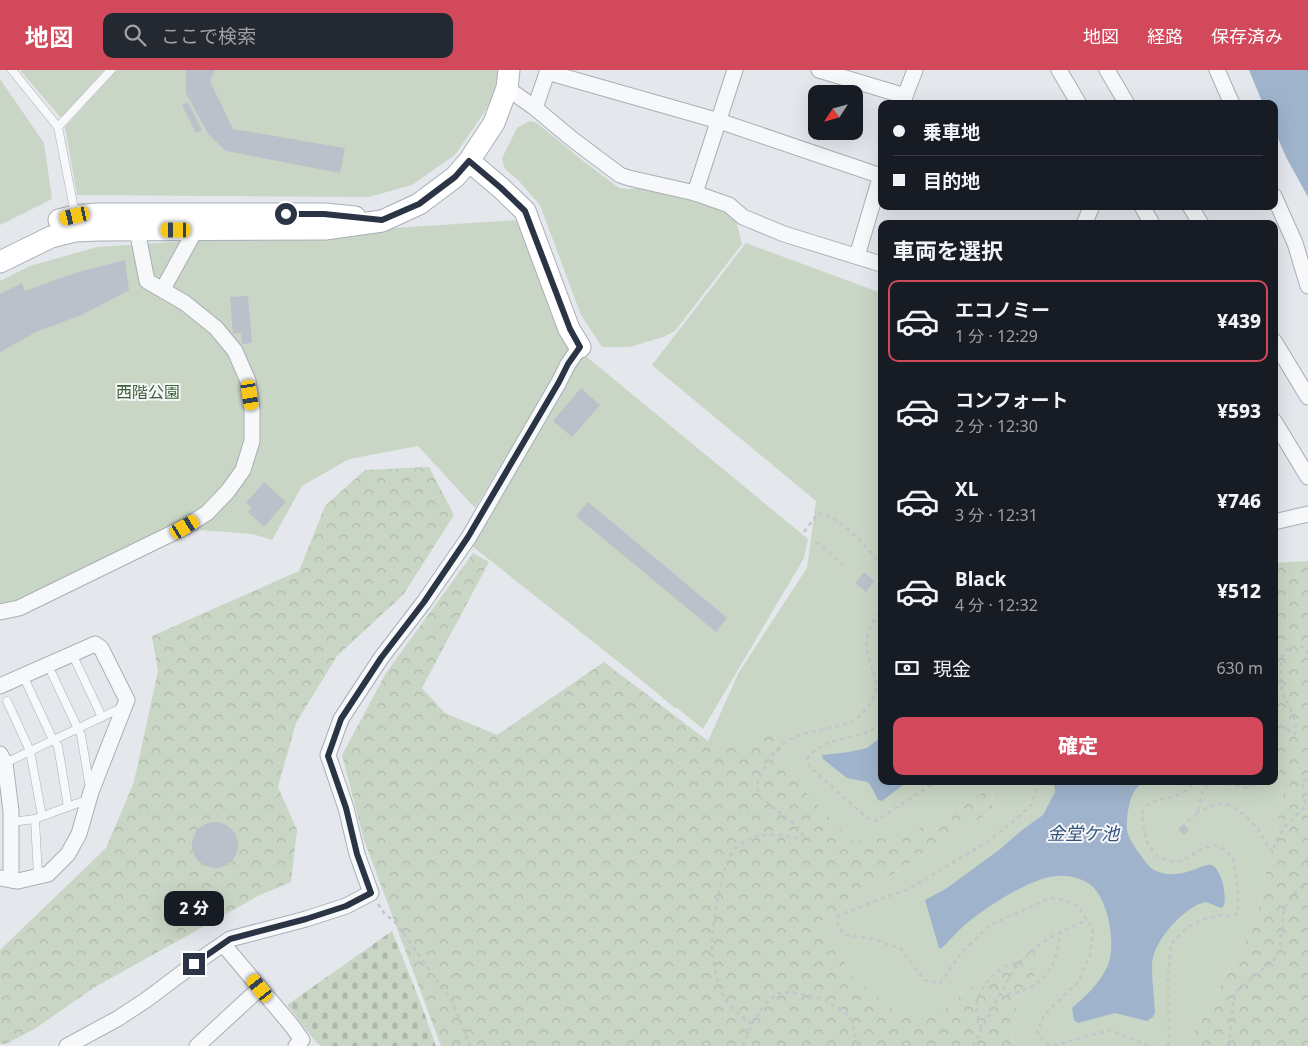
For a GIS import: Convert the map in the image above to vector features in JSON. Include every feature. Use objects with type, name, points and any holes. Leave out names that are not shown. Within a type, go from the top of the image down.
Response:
[{"type":"street","points":[[695,192],[734,70]]},
{"type":"street","points":[[819,70],[900,100]]},
{"type":"street","points":[[906,100],[915,70]]},
{"type":"street","points":[[1058,70],[1077,100]]},
{"type":"street","points":[[1107,70],[1125,100]]},
{"type":"street","points":[[1217,70],[1230,100]]},
{"type":"street","points":[[535,108],[547,71],[719,121],[878,175]]},
{"type":"street","points":[[0,262],[51,237],[75,231],[325,229],[382,220],[419,204],[455,177],[469,161],[494,123],[508,79],[535,108],[620,175],[695,192],[730,205],[743,217],[784,234],[878,263]]},
{"type":"street","points":[[67,1046],[117,1020],[230,939],[306,919],[346,906],[371,893],[357,854],[346,808],[328,756],[341,719],[381,658],[424,602],[468,537],[568,364],[580,347],[570,329],[525,211],[469,161]]},
{"type":"street","points":[[857,256],[878,186]]},
{"type":"street","points":[[1278,205],[1295,243],[1308,286]]},
{"type":"street","points":[[0,246],[48,223],[75,216],[97,214],[324,214],[382,220]]},
{"type":"street","points":[[0,612],[19,608],[185,527],[207,513],[228,491],[243,470],[252,440],[252,410],[248,381],[235,351],[216,328],[185,303],[147,281],[137,230]]},
{"type":"street","points":[[163,289],[196,230]]},
{"type":"street","points":[[1278,348],[1308,397]]},
{"type":"street","points":[[1278,439],[1308,477]]},
{"type":"street","points":[[1278,521],[1308,514]]},
{"type":"street","points":[[0,686],[95,644],[102,648],[127,700],[90,796],[79,834],[68,854],[48,874],[18,880],[6,879],[9,815],[2,758]]},
{"type":"street","points":[[223,944],[292,1026],[302,1044]]},
{"type":"street","points":[[197,1046],[260,988]]},
{"type":"lane","points":[[12,70],[58,127],[75,216]]},
{"type":"lane","points":[[58,127],[110,70]]},
{"type":"lane","points":[[75,660],[102,717]]},
{"type":"lane","points":[[9,815],[38,818],[68,807],[90,796],[81,735],[52,674]]},
{"type":"lane","points":[[27,684],[53,740],[58,746],[68,807]]},
{"type":"lane","points":[[7,701],[30,751],[38,818],[38,876]]},
{"type":"lane","points":[[2,758],[30,751],[125,706]]},
{"type":"path","points":[[804,532],[818,514],[827,515],[854,535],[870,550],[878,561]]},
{"type":"path","points":[[816,542],[847,568]]},
{"type":"path","points":[[752,1024],[728,1004],[714,966],[712,931],[725,869],[734,850],[748,839],[764,834],[799,838],[802,836],[799,828],[760,797],[757,784],[768,760],[775,750],[789,740],[797,736],[845,725],[855,720],[871,705],[876,692],[875,675],[867,650],[867,641],[868,633],[878,615]]},
{"type":"path","points":[[1278,723],[1295,734],[1295,721],[1283,692],[1280,679],[1282,655],[1292,647],[1300,646],[1308,654]]},
{"type":"path","points":[[878,726],[868,732],[833,741],[813,751],[807,759],[809,766],[866,816],[876,821],[933,785]]},
{"type":"path","points":[[1196,813],[1224,804],[1230,805],[1254,824],[1268,848],[1273,852],[1275,842],[1286,825],[1303,809],[1306,798],[1302,782],[1308,781]]},
{"type":"path","points":[[1038,785],[1031,805],[987,842],[908,889],[838,916],[838,927],[846,935],[874,939],[901,949],[924,980],[940,983],[962,952],[990,925],[1050,898],[1060,899],[1078,906],[1093,929],[1090,956],[1078,982],[1044,1015],[1037,1032],[1042,1040],[1051,1046],[1110,1030],[1149,1046]]},
{"type":"path","points":[[1167,1046],[1170,1044],[1168,974],[1172,944],[1188,927],[1204,919],[1234,916],[1238,913],[1238,890],[1234,857],[1214,845],[1200,850],[1181,861],[1174,862],[1158,857],[1148,844],[1142,813],[1147,805],[1184,792],[1191,785]]},
{"type":"path","points":[[1187,821],[1193,818],[1200,807],[1204,788],[1208,785]]},
{"type":"path","points":[[1232,785],[1250,788],[1251,785]]},
{"type":"path","points":[[1308,856],[1306,860],[1308,866]]},
{"type":"path","points":[[1229,1046],[1234,993],[1274,960],[1280,946],[1284,909],[1297,890],[1308,884]]},
{"type":"path","points":[[371,893],[384,913],[396,923],[453,1003],[470,1046]]},
{"type":"path","points":[[973,1046],[1018,962],[1040,944],[1060,932],[1087,920]]},
{"type":"path","points":[[999,995],[1020,992],[1032,987],[1044,977],[1054,964],[1060,944],[1060,932]]},
{"type":"path","points":[[981,1029],[976,1011],[982,990],[994,975],[1005,966],[1018,962]]},
{"type":"path","points":[[743,1046],[752,1024],[764,1005],[778,992],[789,992],[821,998],[845,1012],[852,1021],[858,1046]]},
{"type":"green space","points":[[20,70],[104,70],[61,118]]},
{"type":"green space","points":[[117,70],[501,70],[488,107],[455,155],[412,185],[369,197],[77,195],[65,127]]},
{"type":"green space","points":[[0,79],[44,143],[52,199],[0,225]]},
{"type":"green space","points":[[530,121],[537,123],[619,188],[639,188],[716,205],[736,217],[742,244],[675,331],[663,337],[629,347],[602,347],[581,315],[540,205],[518,180],[505,169],[502,158],[517,128]]},
{"type":"green space","name":"西階公園","points":[[516,220],[571,348],[475,508],[418,446],[349,459],[302,486],[272,540],[252,534],[200,530],[16,604],[0,607],[0,281],[30,266],[97,247]]},
{"type":"green space","points":[[746,243],[878,292],[878,785],[1278,785],[1278,768],[1283,794],[1255,924],[1186,1046],[1019,1046],[1012,1039],[1017,1003],[1041,967],[1033,949],[965,991],[944,1010],[901,1016],[855,979],[819,923],[940,843],[993,811],[992,788],[903,837],[851,841],[795,781],[771,728],[753,747],[708,741],[739,672],[807,568],[816,501],[652,365]]},
{"type":"green space","points":[[582,353],[808,539],[804,558],[703,729],[472,546]]},
{"type":"green space","points":[[429,467],[454,515],[403,595],[337,656],[296,723],[278,787],[297,830],[291,882],[260,895],[95,987],[36,1028],[6,1044],[0,1044],[0,950],[106,848],[134,782],[158,671],[152,636],[299,571],[325,506],[365,470]]},
{"type":"green space","points":[[473,553],[489,562],[422,688],[445,713],[497,735],[604,662],[708,741],[771,727],[795,781],[903,837],[992,787],[993,811],[940,843],[819,923],[944,1010],[965,991],[1033,949],[1041,967],[1017,1003],[1012,1039],[1019,1046],[441,1046],[364,840],[342,755],[386,673]]},
{"type":"green space","points":[[1308,561],[1308,1046],[1186,1046],[1255,924],[1283,794],[1278,768],[1278,563]]},
{"type":"green space","points":[[392,931],[436,1046],[321,1046],[287,1005]]},
{"type":"water","points":[[1249,70],[1308,70],[1308,197],[1278,138],[1278,100],[1261,100]]},
{"type":"water","points":[[878,739],[878,785],[903,785],[882,801],[878,800],[868,782],[847,778],[823,759],[822,755],[867,748]]},
{"type":"water","name":"金堂ケ池","points":[[1054,785],[1140,785],[1134,793],[1128,808],[1127,830],[1131,841],[1145,862],[1156,871],[1169,874],[1182,873],[1211,865],[1215,867],[1221,877],[1225,897],[1223,907],[1221,908],[1206,902],[1195,906],[1173,924],[1156,948],[1152,965],[1155,1012],[1153,1017],[1147,1021],[1115,1013],[1078,1023],[1074,1020],[1072,1008],[1101,977],[1108,965],[1111,946],[1107,912],[1103,902],[1092,886],[1080,879],[1056,876],[1035,881],[1001,899],[980,913],[942,948],[939,948],[925,900],[947,888],[1043,815],[1055,792]]},
{"type":"building","points":[[186,70],[215,70],[210,81],[233,129],[345,148],[340,173],[226,151],[208,134],[186,93]]},
{"type":"building","points":[[188,102],[202,130],[196,133],[182,105]]},
{"type":"building","points":[[125,260],[129,290],[84,314],[36,332],[0,352],[0,294],[22,283],[25,291],[75,273]]},
{"type":"building","points":[[248,296],[252,343],[242,344],[241,333],[233,334],[230,297]]},
{"type":"building","points":[[581,388],[600,405],[572,437],[553,421]]},
{"type":"building","points":[[264,482],[286,502],[264,527],[248,512],[252,508],[246,503]]},
{"type":"building","points":[[588,502],[727,618],[716,632],[576,516]]},
{"type":"building","points":[[864,572],[874,581],[866,592],[855,583]]},
{"type":"building","points":[[215,822],[228,826],[234,832],[238,845],[234,858],[228,864],[215,868],[202,864],[196,858],[192,845],[196,832],[202,826]]},
{"type":"building","points":[[1184,824],[1189,830],[1184,835],[1178,829]]},
{"type":"route","points":[[194,964],[230,939],[306,919],[346,906],[371,893],[357,854],[346,808],[328,756],[341,719],[381,658],[424,602],[468,537],[568,364],[580,347],[570,329],[525,211],[469,161],[455,177],[419,204],[382,220],[324,214],[286,214]]}]
